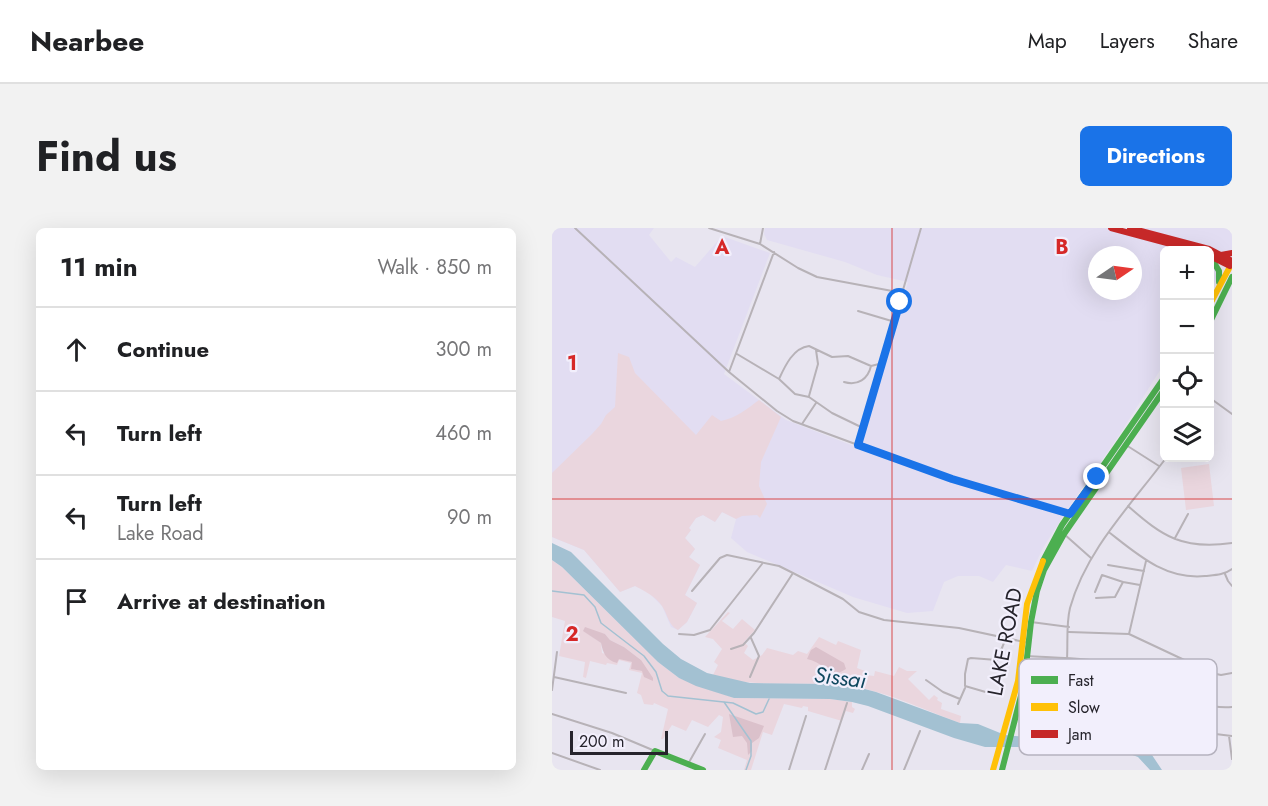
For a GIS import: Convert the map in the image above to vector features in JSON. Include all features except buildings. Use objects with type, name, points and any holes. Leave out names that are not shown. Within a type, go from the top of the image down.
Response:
[{"type":"main road","points":[[1111,228],[1178,246]]},
{"type":"main road","points":[[1130,228],[1221,255],[1232,264]]},
{"type":"main road","points":[[1221,255],[1232,253]]},
{"type":"main road","points":[[1214,258],[1232,264]]},
{"type":"main road","points":[[1214,264],[1219,272],[1218,286]]},
{"type":"main road","points":[[1211,300],[1232,264]]},
{"type":"main road","points":[[1214,312],[1232,277]]},
{"type":"main road","name":"LAKE ROAD","points":[[1027,659],[1027,604],[1048,548],[1160,384]]},
{"type":"main road","name":"LAKE ROAD","points":[[1023,659],[1037,591],[1044,570],[1064,534],[1160,396]]},
{"type":"main road","name":"LAKE ROAD","points":[[993,770],[1019,676]]},
{"type":"main road","name":"LAKE ROAD","points":[[1002,770],[1019,702]]},
{"type":"main road","points":[[644,770],[655,751],[690,767],[703,770]]},
{"type":"street","points":[[575,228],[729,372],[777,411],[802,424],[952,479],[1070,514]]},
{"type":"street","points":[[709,228],[760,244],[817,277],[903,293]]},
{"type":"street","points":[[720,233],[722,228]]},
{"type":"street","points":[[760,244],[763,228]]},
{"type":"street","points":[[858,445],[921,228]]},
{"type":"street","points":[[729,372],[774,252]]},
{"type":"street","points":[[858,312],[895,322]]},
{"type":"street","points":[[779,379],[799,348],[809,346],[832,357],[848,357],[871,366],[883,363]]},
{"type":"street","points":[[808,398],[818,364],[816,350]]},
{"type":"street","points":[[736,353],[779,379],[795,394],[808,398],[863,428]]},
{"type":"street","points":[[844,382],[860,382],[869,373],[871,366]]},
{"type":"street","points":[[1214,401],[1231,413],[1232,408]]},
{"type":"street","points":[[802,424],[816,403]]},
{"type":"street","points":[[1125,445],[1159,466]]},
{"type":"street","points":[[1027,656],[1067,659],[1070,608],[1091,558],[1162,462]]},
{"type":"street","points":[[1128,506],[1152,527],[1175,539],[1202,546],[1232,543]]},
{"type":"street","points":[[1175,539],[1188,514]]},
{"type":"street","points":[[1110,533],[1146,561],[1166,571],[1199,577],[1225,574],[1232,569]]},
{"type":"street","points":[[1064,534],[1091,558]]},
{"type":"street","points":[[692,591],[720,558],[727,555],[779,566],[843,599],[859,612],[897,622],[946,625],[1026,642]]},
{"type":"street","points":[[1129,634],[1146,561]]},
{"type":"street","points":[[680,634],[694,634],[710,630],[762,564]]},
{"type":"street","points":[[1108,565],[1144,571]]},
{"type":"street","points":[[731,649],[743,645],[751,637],[793,573]]},
{"type":"street","points":[[1225,574],[1232,586]]},
{"type":"street","points":[[1095,592],[1101,575],[1140,585]]},
{"type":"street","points":[[1096,598],[1115,597],[1123,582]]},
{"type":"street","points":[[1031,622],[1069,627]]},
{"type":"street","points":[[1069,632],[1129,634],[1182,659]]},
{"type":"street","points":[[750,677],[759,656],[751,637]]},
{"type":"street","points":[[958,704],[965,686],[968,659],[997,660],[1006,638]]},
{"type":"street","points":[[552,690],[557,652]]},
{"type":"street","points":[[1217,674],[1232,673]]},
{"type":"street","points":[[554,676],[626,693]]},
{"type":"street","points":[[926,680],[960,699]]},
{"type":"street","points":[[965,686],[989,693]]},
{"type":"street","points":[[825,770],[847,703]]},
{"type":"street","points":[[1217,706],[1232,707]]},
{"type":"street","points":[[552,714],[612,733],[655,751]]},
{"type":"street","points":[[789,770],[806,716]]},
{"type":"street","points":[[904,770],[920,731]]},
{"type":"street","points":[[690,767],[705,734]]},
{"type":"street","points":[[1230,736],[1232,759]]},
{"type":"street","points":[[552,753],[600,770]]},
{"type":"street","points":[[862,770],[868,754]]},
{"type":"shaded area","points":[[552,228],[654,228],[649,235],[671,262],[676,257],[695,267],[722,236],[770,253],[724,374],[786,420],[859,448],[908,282],[877,275],[845,262],[767,240],[764,234],[765,228],[1232,228],[1232,259],[1222,252],[1214,286],[1214,246],[1160,246],[1160,370],[1118,437],[1069,507],[1043,548],[1032,571],[1006,565],[993,582],[979,576],[958,576],[944,582],[933,611],[907,613],[853,597],[747,552],[731,538],[736,519],[722,512],[715,522],[703,515],[696,518],[685,538],[695,549],[689,557],[700,565],[685,595],[697,603],[687,622],[678,630],[671,627],[662,606],[648,592],[635,586],[620,592],[584,550],[552,537]]},
{"type":"shaded area","points":[[618,353],[629,357],[635,373],[696,435],[712,415],[721,421],[726,420],[759,400],[781,417],[761,462],[759,486],[767,504],[760,518],[757,515],[742,516],[736,519],[722,512],[715,522],[703,515],[696,518],[689,528],[691,530],[685,538],[695,549],[689,557],[700,565],[685,595],[697,603],[687,622],[678,630],[668,620],[662,606],[653,597],[635,586],[620,592],[584,550],[552,537],[552,473],[592,434],[615,407]]},
{"type":"shaded area","points":[[1209,464],[1214,506],[1186,510],[1181,468]]},
{"type":"shaded area","points":[[552,560],[562,567],[658,662],[679,678],[734,698],[830,699],[852,702],[852,707],[855,709],[853,713],[846,711],[842,721],[808,711],[808,707],[784,704],[772,735],[763,732],[751,770],[744,770],[747,760],[718,748],[721,740],[714,737],[721,732],[723,717],[719,715],[708,727],[692,720],[686,731],[672,725],[661,739],[668,709],[654,703],[653,705],[644,704],[641,695],[637,693],[642,673],[629,670],[631,663],[619,660],[617,665],[590,661],[586,678],[583,677],[585,662],[559,656],[565,621],[552,617]],"holes":[[[584,631],[605,634],[610,640],[641,660],[642,671],[632,669],[632,662],[602,653],[601,643]]]},
{"type":"shaded area","points":[[728,612],[730,613],[722,621],[733,629],[742,619],[755,630],[744,642],[748,646],[744,653],[753,660],[762,655],[767,648],[793,655],[798,651],[807,654],[819,637],[836,645],[838,641],[861,650],[857,668],[865,671],[866,675],[874,676],[875,671],[894,676],[899,667],[907,671],[917,671],[908,679],[929,700],[934,695],[938,698],[937,700],[942,703],[941,709],[961,716],[960,723],[902,700],[857,687],[745,682],[713,675],[718,665],[714,662],[722,649],[713,639],[705,637]]},
{"type":"shaded area","points":[[585,627],[605,634],[610,640],[641,660],[653,681],[644,677],[642,671],[631,669],[632,662],[619,659],[617,663],[610,660],[604,653],[601,643],[583,631]]},
{"type":"shaded area","points":[[816,647],[844,663],[846,669],[837,674],[807,659],[811,650]]},
{"type":"shaded area","points":[[729,714],[764,726],[759,738],[752,743],[752,751],[748,755],[747,743],[742,736],[733,737]]},
{"type":"water","points":[[552,543],[571,552],[663,644],[681,659],[707,673],[750,683],[830,684],[857,687],[960,723],[978,724],[1005,735],[1019,736],[1019,747],[985,747],[852,702],[830,699],[734,698],[696,686],[679,678],[658,662],[562,567],[552,560]]},
{"type":"water","points":[[1132,755],[1152,755],[1162,770],[1150,770],[1138,757]]},
{"type":"waterway","points":[[552,591],[584,595],[595,607],[601,623],[644,656],[656,672],[662,691],[668,696],[733,703],[756,714],[763,712],[769,699]]},
{"type":"waterway","points":[[724,702],[751,741],[751,756],[746,770]]},
{"type":"traffic: fast","points":[[1214,263],[1219,271],[1219,282]]},
{"type":"traffic: fast","points":[[1214,314],[1232,277]]},
{"type":"traffic: fast","points":[[1043,561],[1062,525],[1160,384]]},
{"type":"traffic: fast","points":[[1027,659],[1031,622],[1044,570],[1064,534],[1160,396]]},
{"type":"traffic: fast","points":[[1002,770],[1019,704]]},
{"type":"traffic: fast","points":[[644,770],[655,751],[703,770]]},
{"type":"traffic: slow","points":[[1212,300],[1232,263]]},
{"type":"traffic: slow","points":[[1021,659],[1027,604],[1043,561]]},
{"type":"traffic: slow","points":[[993,770],[1019,672]]},
{"type":"traffic: jam","points":[[1111,228],[1178,246]]},
{"type":"traffic: jam","points":[[1130,228],[1209,249],[1232,261]]},
{"type":"traffic: jam","points":[[1221,255],[1232,253]]},
{"type":"traffic: jam","points":[[1214,258],[1230,266]]},
{"type":"route","points":[[900,302],[858,445],[952,479],[1070,514],[1097,477]]},
{"type":"water label","name":"Sissai","points":[[840,677]]}]
